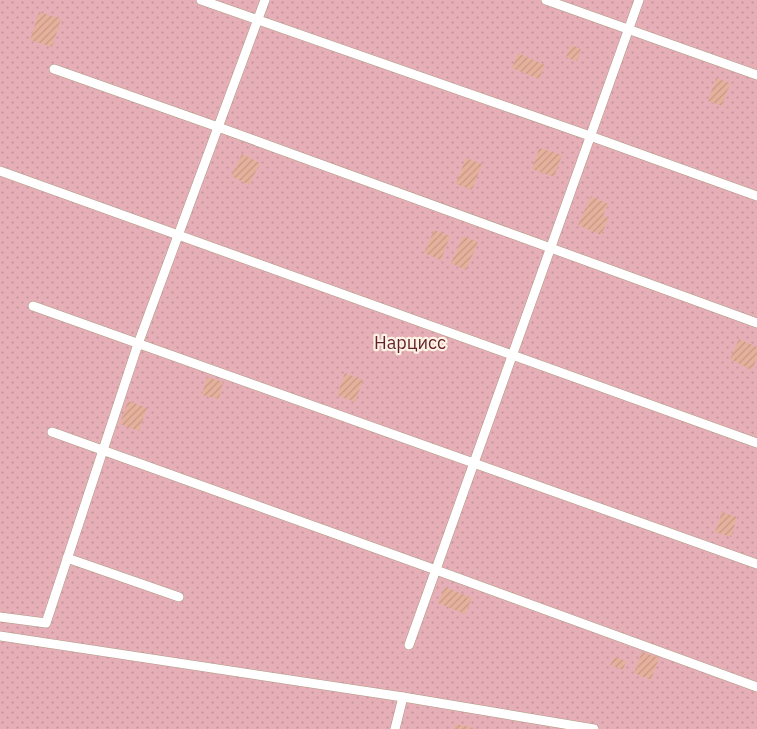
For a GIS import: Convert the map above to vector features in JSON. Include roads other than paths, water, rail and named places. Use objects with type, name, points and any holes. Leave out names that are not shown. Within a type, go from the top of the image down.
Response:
[{"type":"lane","points":[[201,0],[757,196]]},
{"type":"lane","points":[[0,617],[46,623],[138,344],[265,0]]},
{"type":"lane","points":[[546,0],[757,75]]},
{"type":"lane","points":[[409,645],[638,0]]},
{"type":"lane","points":[[54,69],[757,323]]},
{"type":"lane","points":[[0,171],[757,443]]},
{"type":"lane","points":[[34,306],[757,564]]},
{"type":"lane","points":[[52,432],[757,687]]},
{"type":"lane","points":[[67,558],[179,597]]},
{"type":"lane","points":[[0,636],[402,696],[594,729]]},
{"type":"lane","points":[[395,729],[402,696]]},
{"type":"park label","name":"Нарцисс","points":[[410,342]]}]
